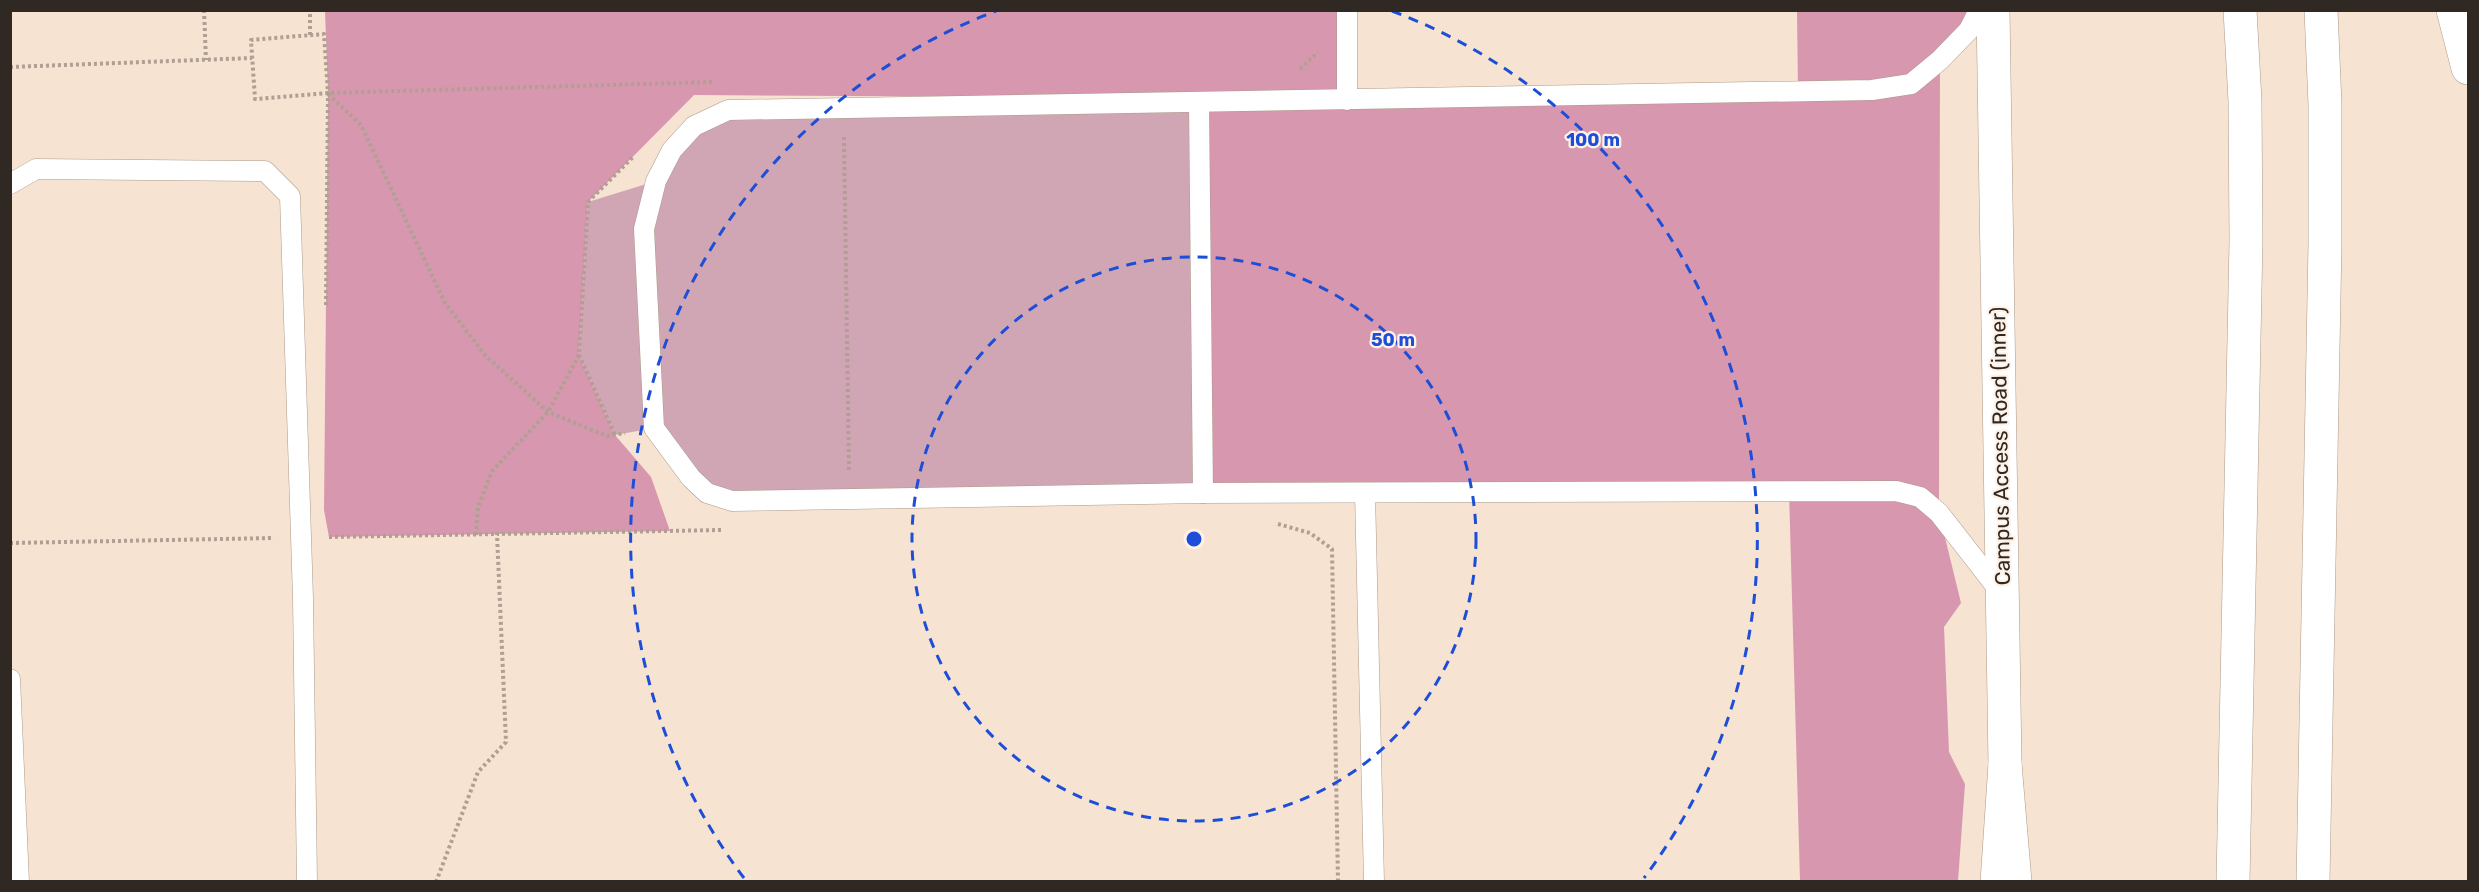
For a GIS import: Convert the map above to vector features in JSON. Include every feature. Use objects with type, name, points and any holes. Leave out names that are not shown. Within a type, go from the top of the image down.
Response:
[{"type":"main road","name":"Campus Access Road (inner)","points":[[1993,10],[2005,764],[1997,882]]},
{"type":"main road","points":[[2233,882],[2246,241],[2245,101],[2240,10]]},
{"type":"main road","points":[[2313,882],[2325,243],[2325,105],[2321,10]]},
{"type":"main road","points":[[2453,10],[2469,68]]},
{"type":"main road","points":[[2005,764],[2015,882]]},
{"type":"lane","points":[[1347,10],[1347,100]]},
{"type":"lane","points":[[1979,10],[1969,30],[1940,60],[1911,84],[1872,90],[728,110],[694,126],[672,150],[656,181],[644,229],[654,428],[691,478],[707,493],[732,501],[1203,494],[1896,491],[1920,497],[1939,513],[2003,595]]},
{"type":"lane","points":[[1199,102],[1203,494]]},
{"type":"lane","points":[[10,184],[36,169],[265,171],[290,196],[301,537],[307,882]]},
{"type":"lane","points":[[1365,493],[1374,882]]},
{"type":"lane","points":[[10,679],[19,882]]},
{"type":"path","points":[[204,10],[206,60]]},
{"type":"path","points":[[310,10],[310,35]]},
{"type":"path","points":[[328,93],[255,99],[251,40],[324,34],[328,93],[361,125],[445,303],[485,355],[548,412],[607,436],[654,428]]},
{"type":"path","points":[[1289,70],[1301,69],[1317,53],[1321,42]]},
{"type":"path","points":[[10,67],[252,58]]},
{"type":"path","points":[[700,90],[708,82]]},
{"type":"path","points":[[476,534],[478,507],[492,471],[548,412],[579,355],[588,202],[636,154]]},
{"type":"path","points":[[579,355],[615,435]]},
{"type":"path","points":[[1274,523],[1310,533],[1332,549],[1338,882]]},
{"type":"path","points":[[10,543],[497,534]]},
{"type":"shaded area","points":[[325,11],[1345,11],[1347,99],[1798,91],[1797,11],[1979,11],[1940,61],[1939,513],[1961,603],[1944,627],[1949,752],[1965,784],[1958,881],[1800,881],[1789,491],[1203,493],[1199,102],[1306,99],[694,95],[588,202],[579,355],[615,435],[651,477],[670,531],[329,537],[324,510],[328,93]]},
{"type":"shaded area","points":[[1335,100],[1329,493],[707,493],[654,428],[615,435],[579,355],[588,202],[656,181],[672,150],[728,110]]}]
